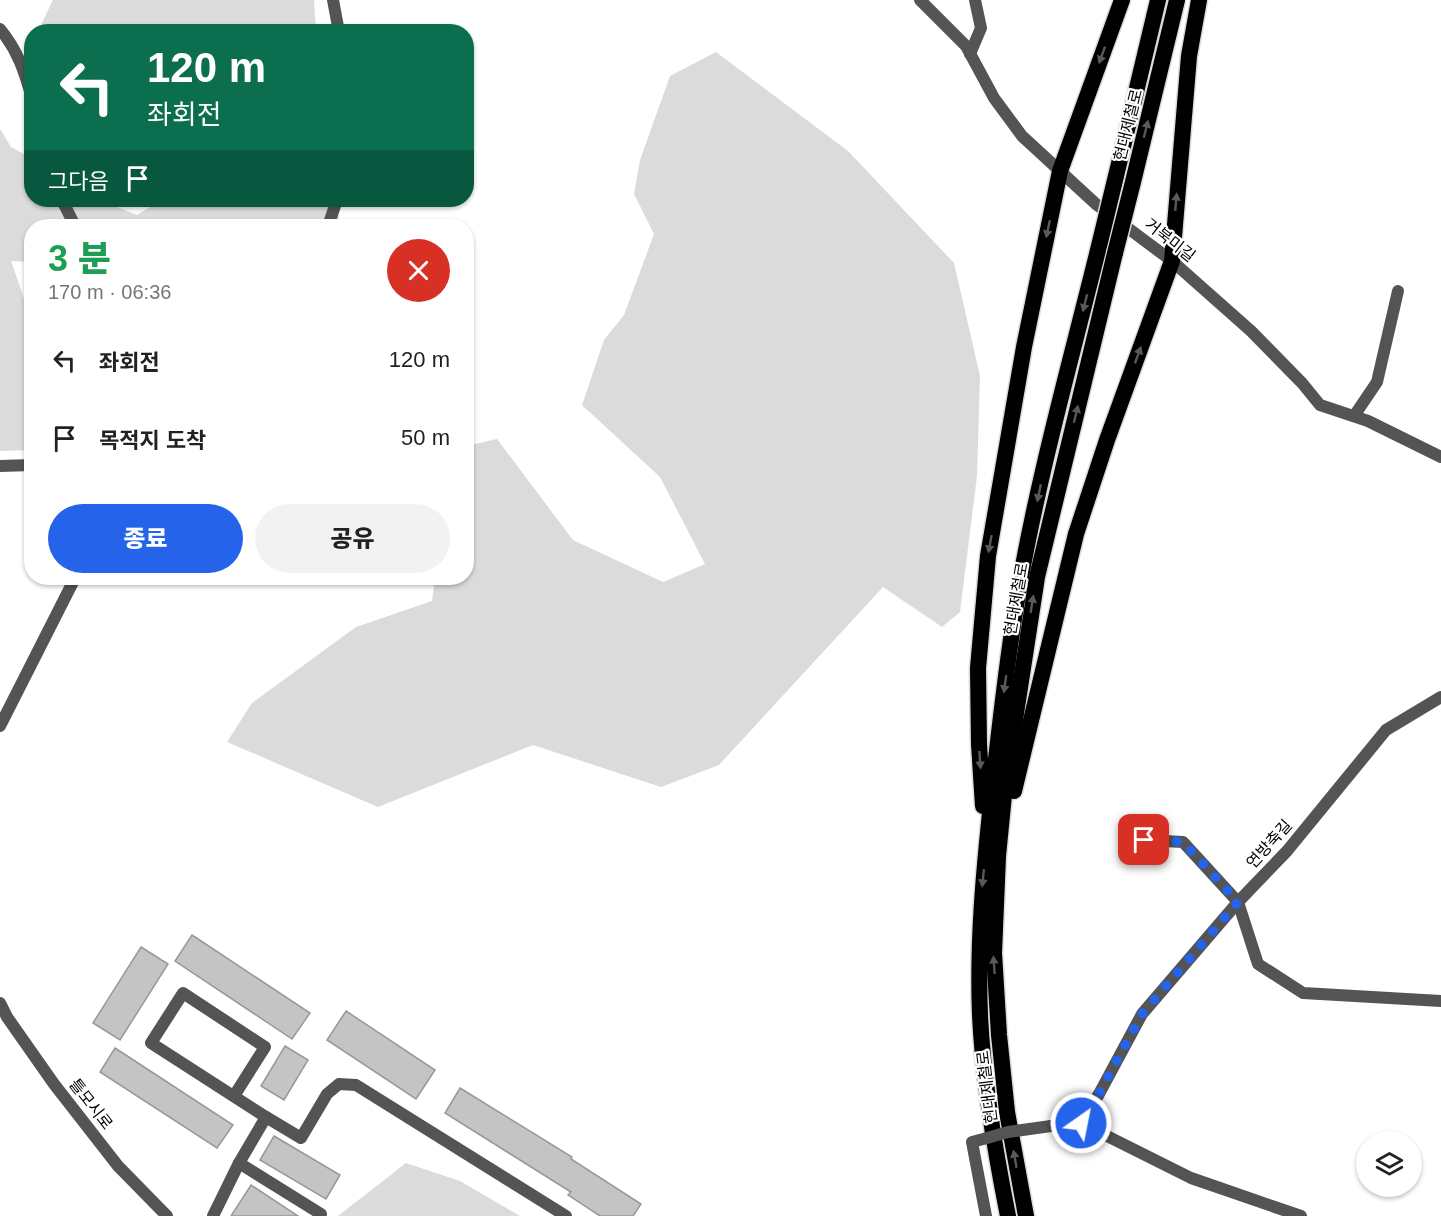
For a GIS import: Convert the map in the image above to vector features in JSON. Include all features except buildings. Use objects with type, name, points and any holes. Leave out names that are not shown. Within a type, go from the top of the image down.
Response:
[{"type":"highway","points":[[992,854],[979,744],[978,668],[988,556],[1024,347],[1060,171],[1122,0]]},
{"type":"highway","name":"현대제철로","points":[[1026,1216],[1007,1112],[994,953],[992,854],[1001,713],[1019,588],[1041,486],[1158,0]]},
{"type":"highway","name":"현대제철로","points":[[1008,1216],[987,1088],[980,1018],[979,956],[982,890],[992,854],[1005,785],[1036,577],[1177,0]]},
{"type":"highway","points":[[992,854],[1076,534],[1107,440],[1172,261],[1189,56],[1199,0]]},
{"type":"street","points":[[333,0],[338,24]]},
{"type":"street","name":"거북미길","points":[[920,0],[966,46],[994,98],[1022,136],[1096,205],[1172,261],[1251,331],[1302,383],[1320,405],[1368,421],[1441,458]]},
{"type":"street","points":[[970,54],[981,28],[975,0]]},
{"type":"street","points":[[0,29],[10,40],[24,69]]},
{"type":"street","points":[[1354,416],[1377,382],[1398,291]]},
{"type":"street","points":[[0,466],[24,465]]},
{"type":"street","points":[[0,726],[71,585]]},
{"type":"street","name":"연방축길","points":[[1081,1123],[1142,1014],[1238,902],[1287,851],[1386,730],[1441,697]]},
{"type":"street","points":[[1144,840],[1183,842],[1238,902],[1258,964],[1303,993],[1441,1001]]},
{"type":"street","points":[[234,1096],[265,1047],[183,993],[151,1043],[266,1117],[301,1138],[327,1094],[339,1084],[356,1085],[566,1216]]},
{"type":"street","name":"틀모시로","points":[[0,1003],[6,1017],[118,1166],[167,1216]]},
{"type":"street","points":[[213,1216],[239,1163],[266,1117]]},
{"type":"street","points":[[986,1216],[972,1142],[1008,1132],[1081,1123],[1191,1178],[1301,1216]]},
{"type":"street","points":[[239,1163],[321,1214]]},
{"type":"shaded area","points":[[53,0],[314,0],[316,24],[41,24]]},
{"type":"shaded area","points":[[716,52],[848,151],[954,263],[980,376],[977,476],[960,612],[942,627],[883,587],[719,765],[661,787],[533,745],[378,807],[227,742],[252,703],[356,627],[432,601],[434,585],[474,585],[474,444],[497,439],[573,540],[663,582],[705,564],[660,477],[582,405],[604,340],[624,315],[654,234],[634,194],[640,160],[670,76]]},
{"type":"shaded area","points":[[0,129],[11,147],[24,154],[24,207],[117,207],[137,215],[150,207],[337,207],[339,219],[24,219],[24,262],[11,261],[24,299],[24,450],[0,451]]},
{"type":"shaded area","points":[[406,1163],[460,1181],[520,1216],[338,1216]]},
{"type":"route","points":[[1081,1123],[1142,1014],[1238,902],[1183,842],[1144,840]]}]
